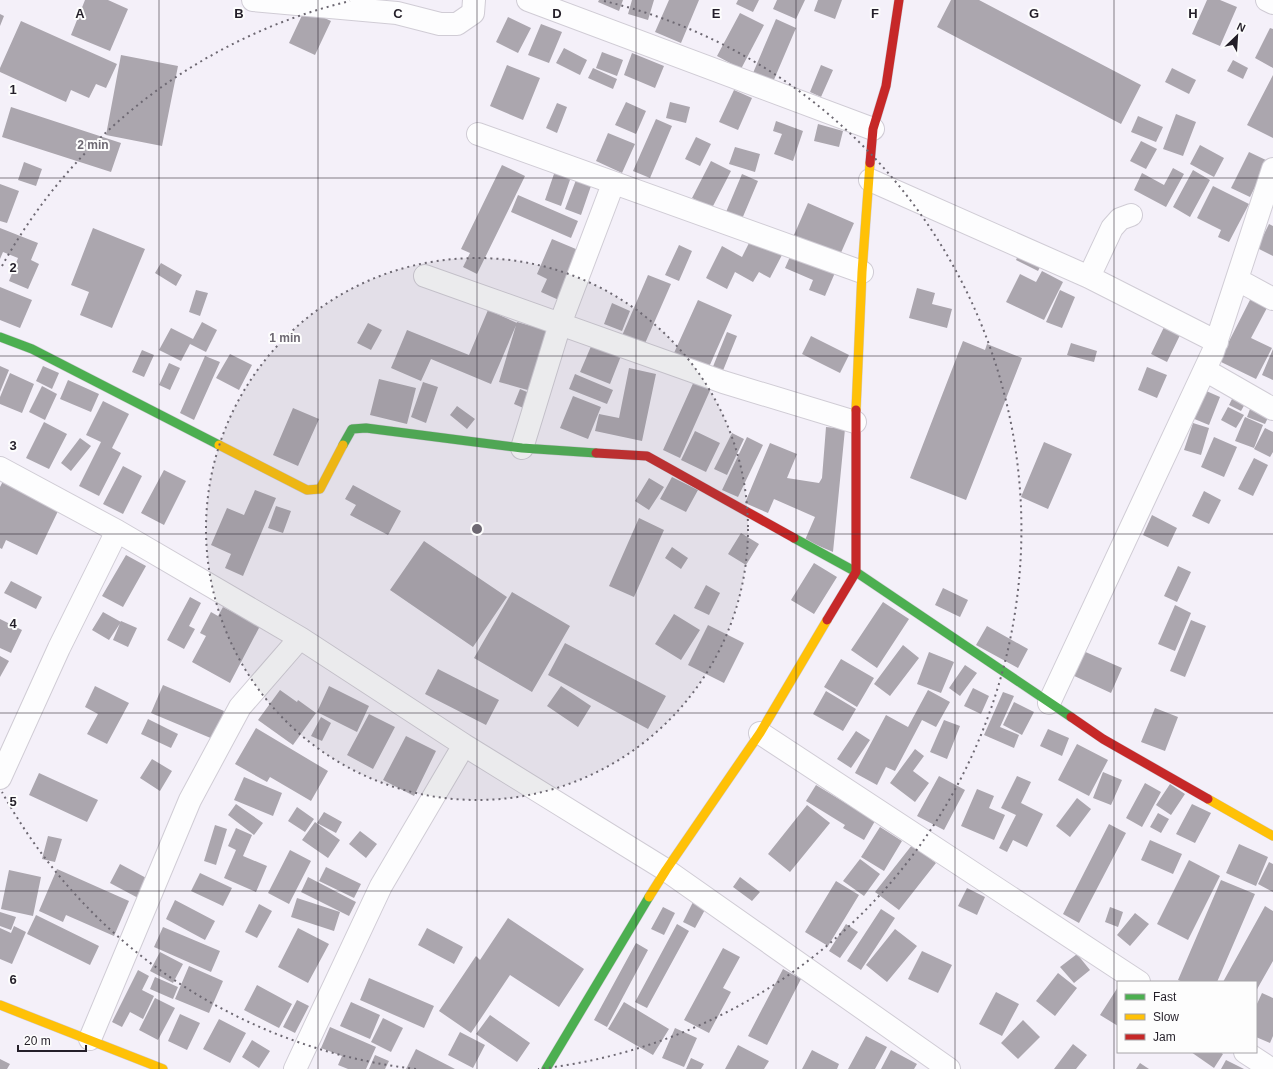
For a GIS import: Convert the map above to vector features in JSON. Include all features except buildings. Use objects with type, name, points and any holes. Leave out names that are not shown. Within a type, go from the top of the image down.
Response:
[{"type":"street","points":[[254,0],[397,6],[440,24],[457,24],[472,13],[474,0]]},
{"type":"street","points":[[528,0],[873,129]]},
{"type":"street","points":[[546,1069],[666,870],[760,733],[856,572],[855,422],[862,272],[873,129],[886,86],[899,0]]},
{"type":"street","points":[[1267,0],[1273,3]]},
{"type":"street","points":[[478,134],[613,184],[862,272]]},
{"type":"street","points":[[1049,703],[1217,342],[1273,170]]},
{"type":"street","points":[[870,180],[1089,277],[1217,342]]},
{"type":"street","points":[[522,448],[560,324],[613,184]]},
{"type":"street","points":[[1089,277],[1112,228],[1120,218],[1131,215]]},
{"type":"street","points":[[425,276],[723,382],[855,422]]},
{"type":"street","points":[[1238,280],[1273,299]]},
{"type":"street","points":[[0,337],[32,349],[307,490],[320,489],[328,478],[343,442],[352,429],[366,428],[522,448],[647,456],[856,572],[1103,739],[1273,836]]},
{"type":"street","points":[[1205,370],[1273,409]]},
{"type":"street","points":[[0,468],[117,532],[300,638],[464,745],[666,870],[949,1069]]},
{"type":"street","points":[[0,778],[59,648],[117,532]]},
{"type":"street","points":[[90,1039],[190,800],[240,707],[300,638]]},
{"type":"street","points":[[760,733],[1137,981]]},
{"type":"street","points":[[294,1069],[381,886],[464,745]]},
{"type":"street","points":[[0,1005],[90,1039],[163,1069]]},
{"type":"street","points":[[1247,1053],[1271,1069]]},
{"type":"traffic: fast","points":[[0,337],[32,349],[219,445]]},
{"type":"traffic: fast","points":[[343,445],[352,429],[366,428],[522,448],[596,453]]},
{"type":"traffic: fast","points":[[794,538],[856,572],[1071,717]]},
{"type":"traffic: fast","points":[[546,1069],[649,897]]},
{"type":"traffic: slow","points":[[856,410],[862,272],[870,163]]},
{"type":"traffic: slow","points":[[219,445],[307,490],[320,489],[343,445]]},
{"type":"traffic: slow","points":[[649,897],[760,733],[827,620]]},
{"type":"traffic: slow","points":[[1208,799],[1273,836]]},
{"type":"traffic: slow","points":[[0,1005],[163,1069]]},
{"type":"traffic: jam","points":[[870,163],[873,129],[886,86],[899,0]]},
{"type":"traffic: jam","points":[[827,620],[856,572],[856,410]]},
{"type":"traffic: jam","points":[[596,453],[647,456],[794,538]]},
{"type":"traffic: jam","points":[[1071,717],[1103,739],[1208,799]]}]
